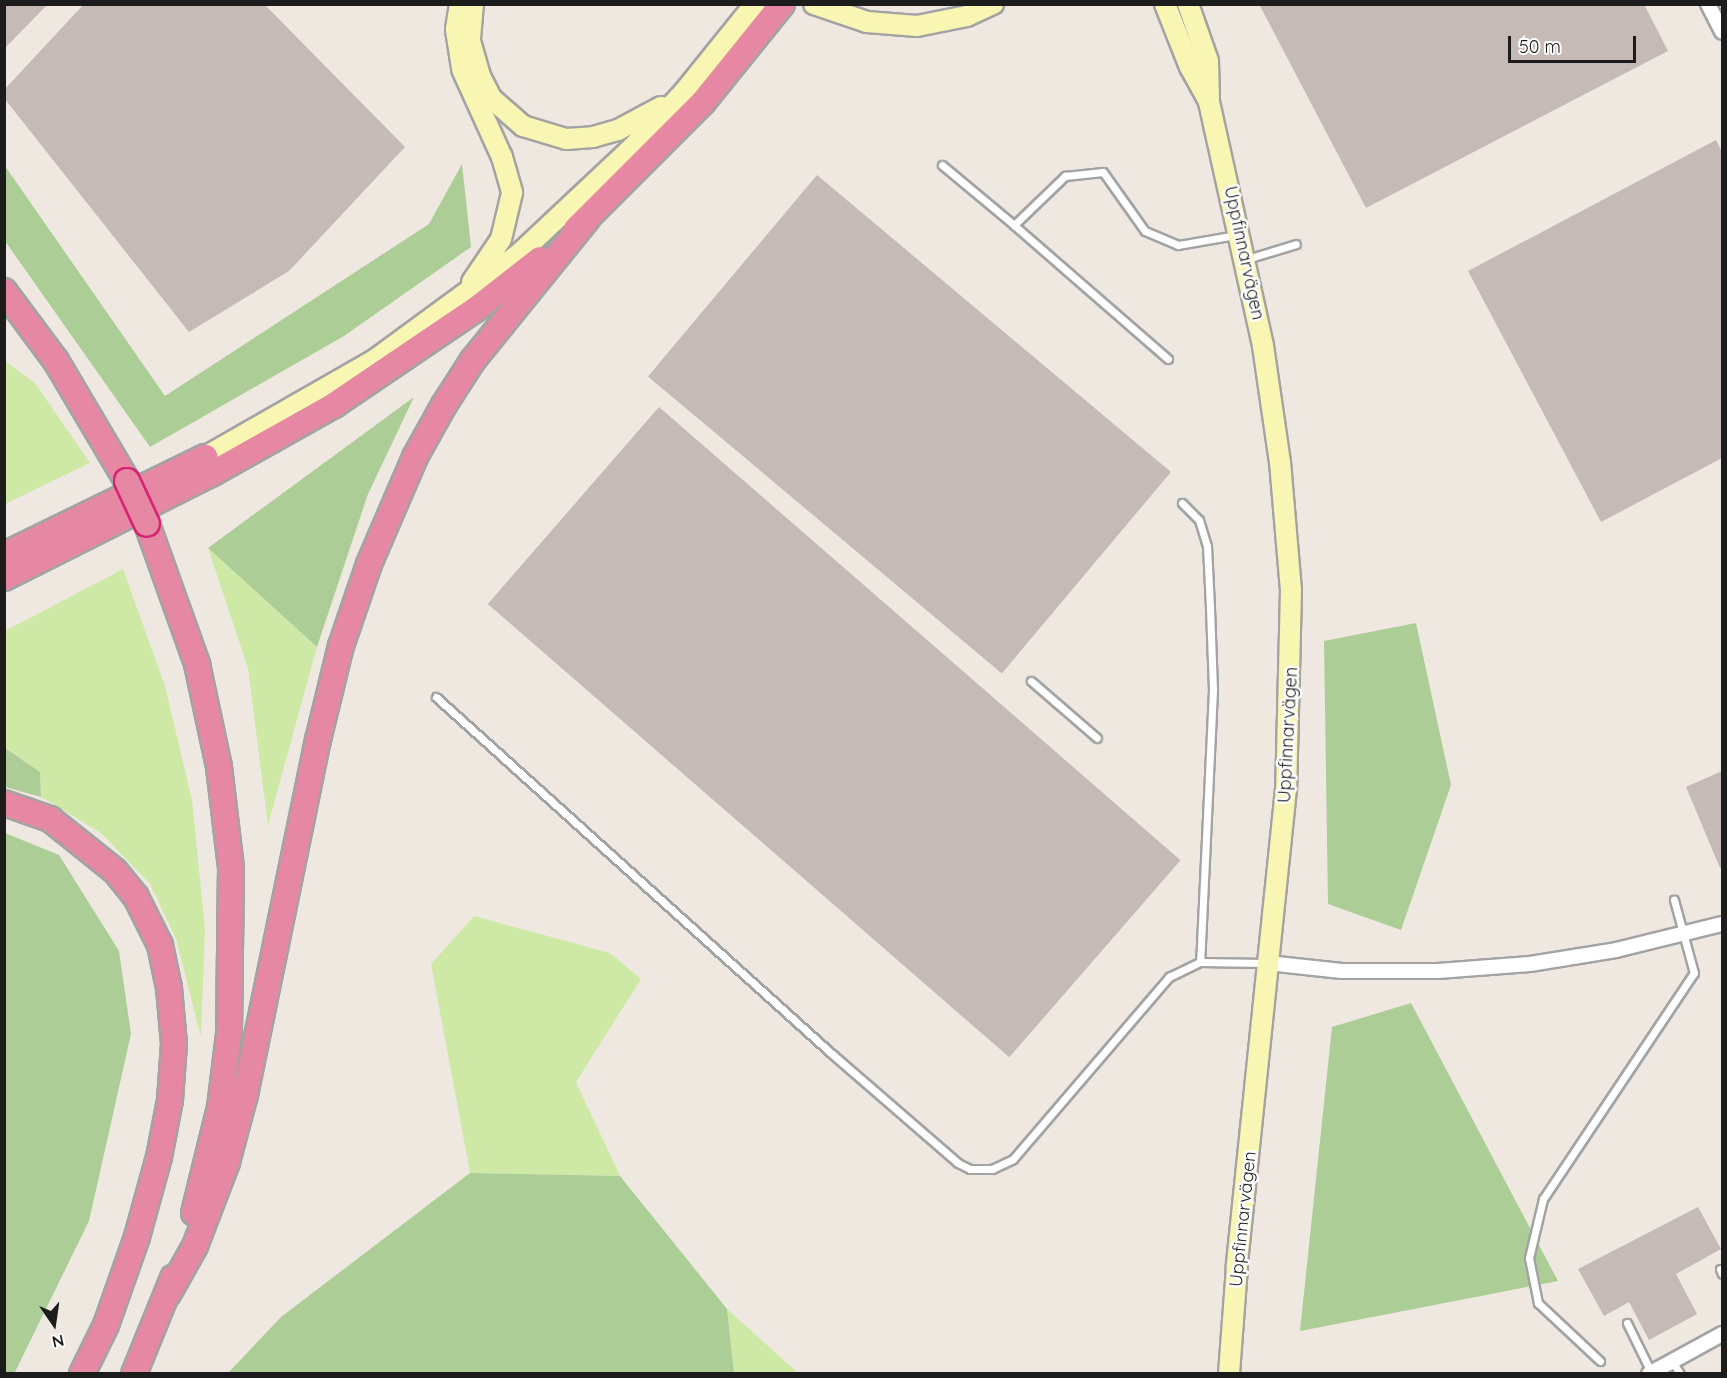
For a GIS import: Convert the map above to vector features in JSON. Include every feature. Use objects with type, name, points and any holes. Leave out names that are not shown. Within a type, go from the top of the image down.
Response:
[{"type":"highway","points":[[134,1374],[168,1294],[199,1235],[227,1162],[245,1095],[318,740],[341,646],[369,564],[415,457],[444,405],[479,352],[587,219],[703,102],[782,4]]},
{"type":"highway","points":[[4,578],[213,473],[334,405],[476,309],[587,219]]},
{"type":"highway","points":[[4,291],[56,361],[127,481],[147,524],[179,604],[209,714],[227,819],[233,911],[232,988],[220,1107],[205,1174],[168,1294]]},
{"type":"highway","points":[[4,555],[205,457]]},
{"type":"highway","points":[[4,803],[50,819],[115,871],[136,897],[160,945],[169,988],[174,1044],[170,1100],[159,1157],[110,1314],[82,1374]]},
{"type":"main road","points":[[453,305],[501,239],[512,193],[502,156],[462,69],[456,30],[460,4]]},
{"type":"main road","points":[[473,4],[472,52],[491,98],[523,126],[543,134],[566,139],[618,130],[684,92]]},
{"type":"main road","points":[[205,457],[317,396],[453,305],[582,198],[684,92],[754,4]]},
{"type":"main road","points":[[814,4],[849,17],[917,26],[967,16],[993,4]]},
{"type":"main road","name":"Uppfinnarvägen","points":[[1165,4],[1190,67],[1209,102]]},
{"type":"main road","name":"Uppfinnarvägen","points":[[1188,4],[1208,61],[1209,102],[1247,259],[1280,462],[1291,590],[1290,734],[1229,1374]]},
{"type":"street","points":[[1708,4],[1722,32]]},
{"type":"street","points":[[1268,963],[1342,971],[1438,971],[1530,963],[1684,935],[1722,924]]},
{"type":"street","points":[[1650,1373],[1722,1334]]},
{"type":"lane","points":[[942,165],[1168,359]]},
{"type":"lane","points":[[1014,225],[1065,176],[1103,172],[1145,231],[1178,245],[1241,234]]},
{"type":"lane","points":[[1247,259],[1296,244]]},
{"type":"lane","points":[[1182,503],[1199,520],[1207,546],[1210,608],[1213,690],[1200,962]]},
{"type":"lane","points":[[1031,681],[1097,738]]},
{"type":"lane","points":[[436,697],[831,1053],[958,1163],[970,1169],[992,1169],[1013,1159],[1149,997],[1169,977],[1200,962],[1268,963]]},
{"type":"lane","points":[[1600,1361],[1538,1303],[1529,1258],[1543,1198],[1694,973],[1674,900]]},
{"type":"lane","points":[[1627,1323],[1650,1373]]},
{"type":"lane","points":[[1672,1361],[1680,1374]]},
{"type":"green space","points":[[462,164],[471,247],[344,336],[150,447],[5,241],[5,166],[165,396],[429,224]]},
{"type":"green space","points":[[4,360],[35,383],[90,463],[5,504]]},
{"type":"green space","points":[[414,397],[368,494],[317,647],[208,548]]},
{"type":"green space","points":[[208,548],[317,647],[268,825],[248,668]]},
{"type":"green space","points":[[123,569],[165,686],[192,800],[205,929],[201,1037],[176,939],[150,884],[101,833],[41,797],[40,772],[5,747],[5,631]]},
{"type":"green space","points":[[1416,623],[1451,785],[1401,930],[1328,904],[1324,641]]},
{"type":"green space","points":[[4,747],[40,772],[41,797],[5,787]]},
{"type":"green space","points":[[5,833],[59,855],[119,951],[131,1034],[89,1221],[14,1374],[4,1373]]},
{"type":"green space","points":[[474,916],[610,953],[641,979],[576,1082],[620,1176],[470,1173],[431,964]]},
{"type":"green space","points":[[1411,1003],[1558,1281],[1300,1331],[1332,1027]]},
{"type":"green space","points":[[470,1173],[620,1176],[727,1309],[734,1373],[228,1373],[281,1317]]},
{"type":"green space","points":[[727,1309],[798,1373],[734,1373]]},
{"type":"building","points":[[4,4],[48,4],[4,49]]},
{"type":"building","points":[[84,4],[264,4],[405,147],[289,271],[189,332],[4,98],[4,90]]},
{"type":"building","points":[[1259,4],[1644,4],[1668,51],[1366,208]]},
{"type":"building","points":[[1716,140],[1722,152],[1722,458],[1601,522],[1468,271]]},
{"type":"building","points":[[817,175],[1171,472],[1002,673],[648,376]]},
{"type":"building","points":[[659,407],[1181,860],[1009,1057],[488,604]]},
{"type":"building","points":[[1722,771],[1722,867],[1720,868],[1686,787]]},
{"type":"building","points":[[1698,1207],[1721,1249],[1676,1274],[1697,1314],[1649,1340],[1629,1302],[1604,1316],[1578,1269]]}]
